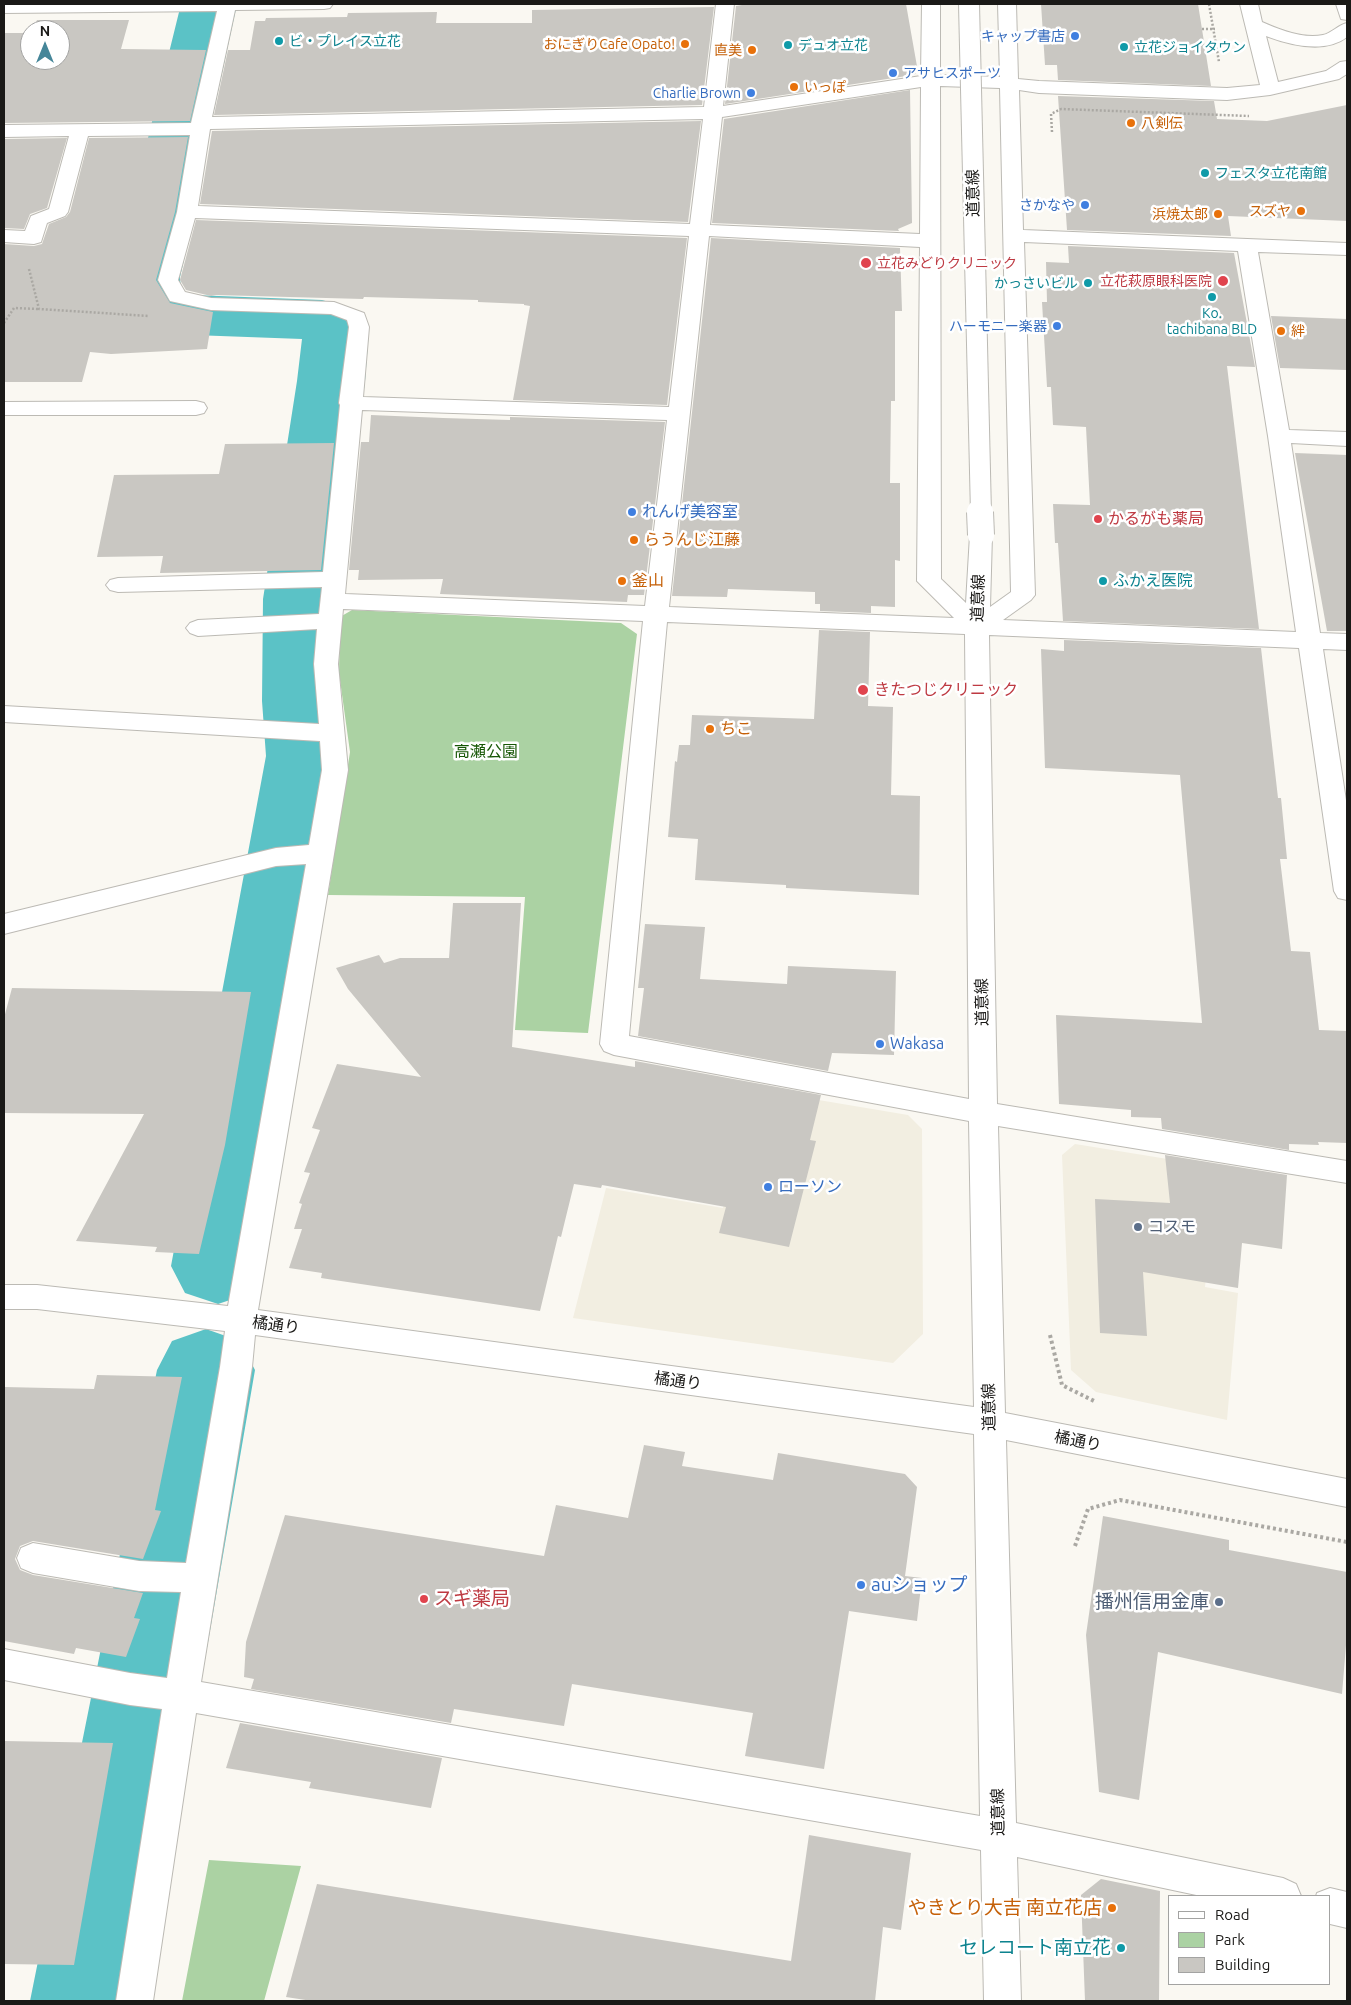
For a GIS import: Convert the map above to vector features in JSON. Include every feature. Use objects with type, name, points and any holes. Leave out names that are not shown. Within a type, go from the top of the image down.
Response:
[{"type":"street","points":[[4,8],[324,4]]},
{"type":"street","points":[[725,4],[656,614],[614,1044],[983,1113],[1347,1172]]},
{"type":"street","points":[[931,4],[929,581],[977,627]]},
{"type":"street","name":"道意線","points":[[969,4],[981,535],[977,627],[983,1113],[1002,2001]]},
{"type":"street","points":[[977,627],[1023,596],[1007,4]]},
{"type":"street","points":[[1249,4],[1270,89]]},
{"type":"street","points":[[1345,4],[1347,15]]},
{"type":"street","points":[[134,2001],[192,1578],[236,1366],[241,1320],[315,853],[335,770],[328,733],[325,600],[358,327],[358,317],[334,308],[211,304],[177,297],[168,280],[186,212],[190,128],[218,6]]},
{"type":"street","points":[[1253,24],[1274,33],[1312,41],[1333,38],[1343,33],[1347,28]]},
{"type":"street","points":[[4,131],[190,128],[712,113],[931,80],[1009,83],[1039,87],[1227,94],[1270,89],[1332,75],[1347,66]]},
{"type":"street","points":[[4,236],[34,238],[38,220],[58,212],[80,130]]},
{"type":"street","points":[[186,212],[699,230],[931,241]]},
{"type":"street","points":[[1014,236],[1347,249]]},
{"type":"street","points":[[1247,246],[1279,436],[1308,641],[1347,891]]},
{"type":"street","points":[[350,403],[678,414]]},
{"type":"street","points":[[4,409],[196,408]]},
{"type":"street","points":[[1279,436],[1347,439]]},
{"type":"street","points":[[118,586],[291,580],[325,600],[1347,642]]},
{"type":"street","points":[[198,628],[291,622],[325,600]]},
{"type":"street","points":[[4,714],[328,733]]},
{"type":"street","points":[[4,924],[276,857],[315,853]]},
{"type":"street","name":"橘通り","points":[[4,1297],[37,1297],[241,1320],[989,1423],[1347,1493]]},
{"type":"street","points":[[33,1558],[140,1576],[192,1578]]},
{"type":"street","points":[[4,1664],[130,1689],[175,1694],[998,1836],[1278,1895]]},
{"type":"street","points":[[1331,1906],[1347,1910]]},
{"type":"path","points":[[1209,4],[1220,69]]},
{"type":"path","points":[[1202,29],[1218,29]]},
{"type":"path","points":[[1052,132],[1050,114],[1060,109],[1249,116]]},
{"type":"path","points":[[34,238],[37,243],[29,266],[39,309]]},
{"type":"path","points":[[4,323],[14,308],[136,314],[156,317]]},
{"type":"path","points":[[1075,1546],[1088,1509],[1120,1500],[1347,1542]]},
{"type":"shaded area","points":[[753,1089],[908,1115],[922,1129],[923,1334],[893,1363],[573,1318],[606,1188],[723,1208]]},
{"type":"shaded area","name":"コスモ","points":[[1075,1144],[1217,1167],[1205,1287],[1238,1293],[1227,1420],[1096,1392],[1071,1370],[1062,1155]]},
{"type":"green space","name":"高瀬公園","points":[[352,610],[621,623],[637,634],[588,1033],[515,1030],[525,897],[328,895],[350,752],[339,673],[340,617]]},
{"type":"green space","points":[[209,1860],[301,1866],[264,2001],[182,2001]]},
{"type":"building","points":[[748,4],[906,4],[918,72],[913,75],[725,104],[736,6]]},
{"type":"building","name":"立花ジョイタウン","points":[[1041,4],[1198,4],[1211,86],[1058,80],[1057,65],[1045,65]]},
{"type":"building","points":[[714,7],[702,105],[214,115],[228,50],[250,50],[255,21],[265,21],[266,18],[347,17],[348,13],[437,12],[436,23],[532,23],[532,10]]},
{"type":"building","points":[[70,20],[129,20],[121,49],[206,50],[190,121],[4,123],[4,33],[20,33],[20,70],[70,70]]},
{"type":"building","points":[[910,90],[912,223],[898,229],[899,231],[712,223],[724,119]]},
{"type":"building","name":"フェスタ立花南館","points":[[1058,96],[1214,101],[1217,119],[1267,121],[1347,105],[1347,221],[1228,216],[1231,236],[1067,230]]},
{"type":"building","points":[[701,121],[688,222],[200,204],[212,131]]},
{"type":"building","points":[[188,137],[175,212],[156,280],[170,303],[213,312],[207,349],[111,354],[90,352],[82,382],[4,382],[4,244],[34,246],[42,244],[49,224],[66,217],[70,212],[89,138]]},
{"type":"building","points":[[67,138],[47,208],[30,214],[24,229],[4,228],[4,139]]},
{"type":"building","points":[[196,220],[687,238],[667,405],[513,400],[530,306],[524,304],[478,302],[478,300],[364,297],[363,299],[211,296],[186,290],[180,280]]},
{"type":"building","points":[[711,238],[900,248],[902,311],[895,311],[895,401],[891,401],[890,483],[900,483],[900,561],[895,560],[895,607],[871,606],[871,613],[820,611],[820,604],[815,604],[815,592],[728,589],[727,597],[672,596]]},
{"type":"building","points":[[1068,246],[1234,253],[1255,367],[1227,366],[1259,629],[1063,621],[1058,543],[1055,543],[1053,504],[1090,505],[1086,427],[1053,425],[1051,387],[1047,387],[1042,302],[1047,302],[1046,262],[1069,263]]},
{"type":"building","points":[[1271,316],[1347,319],[1347,370],[1280,368]]},
{"type":"building","points":[[371,415],[510,420],[510,417],[665,422],[644,595],[628,595],[627,602],[440,594],[443,579],[358,580],[359,570],[349,570],[361,442],[369,442]]},
{"type":"building","points":[[334,443],[321,570],[160,573],[163,556],[97,557],[114,475],[219,474],[225,444]]},
{"type":"building","points":[[1295,453],[1347,455],[1347,631],[1327,631]]},
{"type":"building","points":[[819,630],[870,632],[868,706],[893,707],[891,795],[920,796],[919,895],[786,888],[786,885],[695,880],[698,839],[668,837],[675,761],[677,762],[679,745],[690,745],[692,715],[814,719]]},
{"type":"building","points":[[1064,640],[1261,648],[1278,798],[1281,798],[1287,859],[1280,859],[1291,951],[1310,952],[1319,1030],[1347,1031],[1347,1143],[1318,1142],[1319,1145],[1289,1144],[1289,1150],[1162,1129],[1161,1118],[1131,1117],[1131,1110],[1059,1104],[1056,1015],[1202,1023],[1180,775],[1045,768],[1041,649],[1064,651]]},
{"type":"building","points":[[453,903],[521,903],[512,1047],[635,1067],[635,1061],[821,1095],[810,1140],[816,1141],[789,1247],[719,1233],[726,1207],[602,1185],[601,1188],[574,1184],[561,1237],[558,1236],[540,1311],[321,1278],[322,1273],[289,1268],[302,1229],[294,1229],[302,1204],[299,1203],[310,1173],[304,1172],[320,1130],[312,1128],[337,1064],[421,1077],[348,989],[336,968],[379,955],[384,963],[400,958],[449,958]]},
{"type":"building","points":[[645,924],[705,927],[700,979],[787,984],[788,966],[896,971],[894,1055],[832,1053],[828,1071],[638,1036],[644,988],[638,988]]},
{"type":"building","points":[[12,988],[251,992],[225,1145],[199,1254],[155,1252],[157,1247],[76,1241],[144,1114],[4,1113],[4,1018]]},
{"type":"building","points":[[1165,1155],[1287,1175],[1282,1249],[1242,1243],[1238,1288],[1143,1272],[1147,1336],[1100,1333],[1095,1199],[1170,1203]]},
{"type":"building","points":[[97,1375],[182,1377],[155,1510],[161,1511],[143,1559],[33,1541],[20,1546],[15,1559],[20,1570],[33,1575],[143,1593],[134,1618],[140,1619],[126,1657],[76,1648],[74,1654],[4,1641],[4,1387],[94,1389]]},
{"type":"building","points":[[644,1445],[685,1452],[682,1466],[773,1480],[778,1453],[905,1474],[917,1487],[905,1576],[922,1578],[917,1621],[849,1611],[824,1769],[745,1756],[753,1713],[572,1684],[564,1726],[454,1709],[451,1723],[251,1689],[254,1679],[244,1677],[246,1642],[285,1515],[544,1556],[556,1505],[628,1518]]},
{"type":"building","name":"播州信用金庫","points":[[1103,1516],[1229,1540],[1229,1550],[1347,1572],[1347,1633],[1342,1694],[1158,1652],[1139,1800],[1099,1792],[1086,1635]]},
{"type":"building","points":[[240,1723],[442,1758],[431,1808],[309,1788],[311,1782],[226,1768]]},
{"type":"building","points":[[4,1741],[113,1743],[74,1965],[4,1964]]},
{"type":"building","points":[[809,1835],[911,1853],[901,1930],[883,1927],[875,2001],[312,2001],[286,1997],[317,1884],[791,1961]]},
{"type":"building","name":"セレコート南立花","points":[[1101,1879],[1160,1891],[1159,2001],[1085,2001],[1081,1895]]},
{"type":"waterway","points":[[209,4],[177,142],[170,186],[148,277],[149,300],[163,310],[193,315],[322,320],[332,324],[336,329],[331,381],[300,599],[301,701],[305,756],[218,1266]]},
{"type":"waterway","points":[[88,2001],[206,1370]]},
{"type":"place","name":"キャップ書店","points":[[1075,36]]},
{"type":"place","name":"ビ・プレイス立花","points":[[279,41]]},
{"type":"place","name":"おにぎりCafe Opato!","points":[[685,44]]},
{"type":"place","name":"デュオ立花","points":[[788,45]]},
{"type":"place","name":"立花ジョイタウン","points":[[1124,47]]},
{"type":"place","name":"直美","points":[[752,50]]},
{"type":"place","name":"アサヒスポーツ","points":[[893,73]]},
{"type":"place","name":"いっぽ","points":[[794,87]]},
{"type":"place","name":"Charlie Brown","points":[[751,93]]},
{"type":"place","name":"八剣伝","points":[[1131,123]]},
{"type":"place","name":"フェスタ立花南館","points":[[1205,173]]},
{"type":"place","name":"さかなや","points":[[1085,205]]},
{"type":"place","name":"スズヤ","points":[[1301,211]]},
{"type":"place","name":"浜焼太郎","points":[[1218,214]]},
{"type":"place","name":"立花みどりクリニック","points":[[866,263]]},
{"type":"place","name":"立花萩原眼科医院","points":[[1223,281]]},
{"type":"place","name":"かっさいビル","points":[[1088,283]]},
{"type":"place","name":"Ko. tachibana BLD","points":[[1212,297]]},
{"type":"place","name":"ハーモニー楽器","points":[[1057,326]]},
{"type":"place","name":"絆","points":[[1281,331]]},
{"type":"place","name":"れんげ美容室","points":[[632,512]]},
{"type":"place","name":"かるがも薬局","points":[[1098,519]]},
{"type":"place","name":"らうんじ江藤","points":[[634,540]]},
{"type":"place","name":"釜山","points":[[622,581]]},
{"type":"place","name":"ふかえ医院","points":[[1103,581]]},
{"type":"place","name":"きたつじクリニック","points":[[863,690]]},
{"type":"place","name":"ちこ","points":[[710,729]]},
{"type":"place","name":"Wakasa","points":[[880,1044]]},
{"type":"place","name":"ローソン","points":[[768,1187]]},
{"type":"place","name":"コスモ","points":[[1138,1227]]},
{"type":"place","name":"auショップ","points":[[861,1585]]},
{"type":"place","name":"スギ薬局","points":[[424,1599]]},
{"type":"place","name":"播州信用金庫","points":[[1219,1602]]},
{"type":"place","name":"やきとり大吉 南立花店","points":[[1112,1908]]},
{"type":"place","name":"セレコート南立花","points":[[1121,1948]]}]
